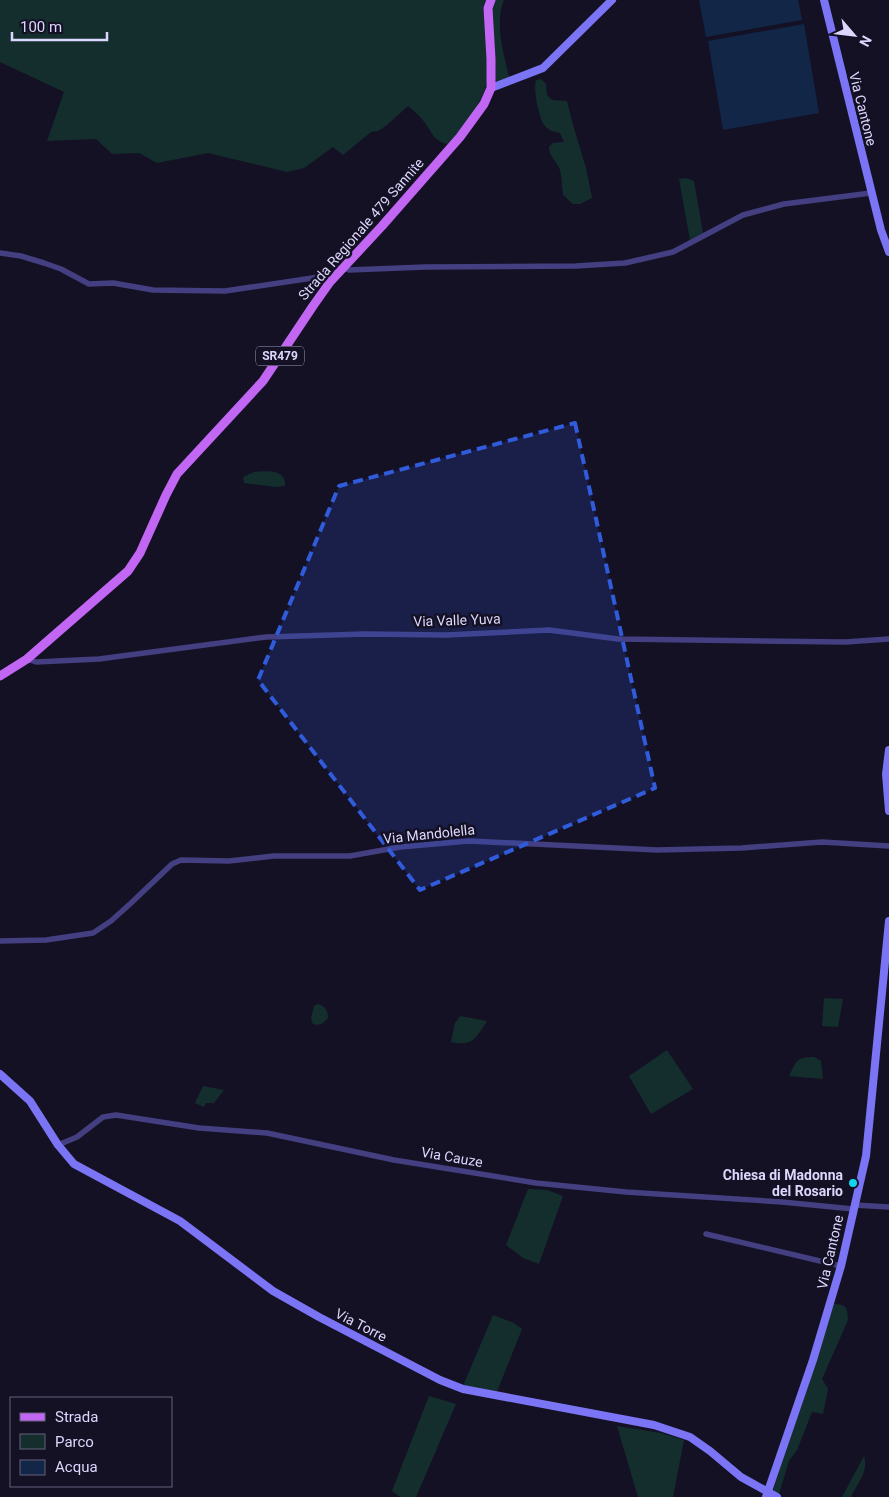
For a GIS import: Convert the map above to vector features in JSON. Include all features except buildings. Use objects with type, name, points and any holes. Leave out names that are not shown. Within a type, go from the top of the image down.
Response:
[{"type":"main road","name":"Strada Regionale 479 Sannite","points":[[0,676],[27,659],[128,571],[140,553],[177,474],[263,381],[330,282],[377,233],[460,137],[484,104],[491,88],[488,8],[491,0]]},
{"type":"main road","points":[[491,88],[543,68],[612,0]]},
{"type":"main road","name":"Via Cantone","points":[[824,0],[871,193],[889,252]]},
{"type":"main road","points":[[889,750],[886,774],[889,812]]},
{"type":"main road","name":"Via Cantone","points":[[767,1495],[813,1360],[841,1266],[866,1156],[889,921]]},
{"type":"main road","name":"Via Torre","points":[[0,1074],[30,1101],[58,1145],[74,1164],[180,1221],[273,1291],[319,1317],[440,1380],[463,1389],[654,1425],[690,1437],[710,1451],[740,1477],[767,1495],[777,1497]]},
{"type":"street","points":[[344,268],[349,270],[480,266],[576,266],[625,263],[673,252],[743,215],[760,210],[784,204],[871,193]]},
{"type":"street","points":[[0,253],[21,256],[44,263],[61,269],[89,284],[113,283],[153,290],[226,291],[320,277],[330,282]]},
{"type":"street","name":"Via Valle Yuva","points":[[27,659],[36,662],[99,659],[266,637],[365,634],[446,635],[549,630],[627,639],[845,642],[889,639]]},
{"type":"street","name":"Via Mandolella","points":[[0,941],[46,940],[93,933],[100,930],[172,864],[181,860],[229,861],[274,856],[350,856],[408,846],[470,841],[656,850],[742,848],[822,842],[889,846]]},
{"type":"street","name":"Via Cauze","points":[[58,1145],[77,1137],[103,1117],[116,1115],[199,1128],[267,1133],[394,1160],[536,1184],[853,1207],[889,1207]]},
{"type":"street","points":[[706,1234],[841,1266]]},
{"type":"highlighted area","points":[[575,423],[655,788],[420,890],[258,680],[339,486]]},
{"type":"green space","points":[[0,0],[486,0],[483,7],[488,54],[487,81],[481,99],[466,123],[448,144],[436,139],[421,118],[408,106],[387,125],[378,131],[371,132],[343,155],[333,147],[304,168],[287,172],[208,153],[157,163],[139,153],[112,154],[96,139],[47,141],[64,92],[0,62]]},
{"type":"green space","points":[[494,0],[504,0],[501,9],[500,29],[510,80],[494,81],[491,8]]},
{"type":"green space","points":[[541,79],[546,84],[547,95],[552,100],[567,101],[586,168],[592,198],[580,204],[573,204],[563,195],[560,170],[550,154],[549,147],[553,143],[564,142],[560,133],[547,128],[541,117],[535,85],[536,80]]},
{"type":"green space","points":[[686,178],[694,181],[703,233],[690,240],[679,179]]},
{"type":"green space","points":[[254,472],[275,472],[282,477],[285,486],[276,487],[244,483],[243,477]]},
{"type":"green space","points":[[824,998],[843,999],[838,1027],[822,1026]]},
{"type":"green space","points":[[317,1004],[324,1007],[328,1015],[326,1020],[318,1025],[312,1023],[311,1018],[314,1006]]},
{"type":"green space","points":[[460,1016],[487,1021],[477,1036],[469,1042],[451,1042],[455,1023]]},
{"type":"green space","points":[[667,1050],[693,1089],[651,1114],[629,1076]]},
{"type":"green space","points":[[814,1057],[821,1061],[823,1079],[789,1076],[797,1061],[803,1058]]},
{"type":"green space","points":[[203,1086],[224,1090],[214,1103],[206,1103],[204,1107],[195,1103]]},
{"type":"green space","points":[[528,1189],[547,1190],[563,1196],[539,1264],[523,1258],[506,1245]]},
{"type":"green space","points":[[833,1304],[842,1305],[846,1308],[848,1320],[822,1379],[828,1389],[823,1414],[812,1412],[797,1450],[789,1461],[779,1494],[783,1497],[773,1491]]},
{"type":"green space","points":[[493,1315],[514,1323],[522,1329],[496,1394],[463,1386]]},
{"type":"green space","points":[[429,1396],[456,1404],[416,1497],[400,1497],[392,1491]]},
{"type":"green space","points":[[617,1426],[661,1433],[684,1440],[673,1497],[638,1497]]},
{"type":"green space","points":[[864,1456],[864,1472],[851,1497],[842,1497]]},
{"type":"water","points":[[699,0],[798,0],[802,20],[706,37]]},
{"type":"water","points":[[804,24],[819,113],[723,130],[708,41]]},
{"type":"place","name":"Chiesa di Madonna del Rosario","points":[[853,1183]]}]
